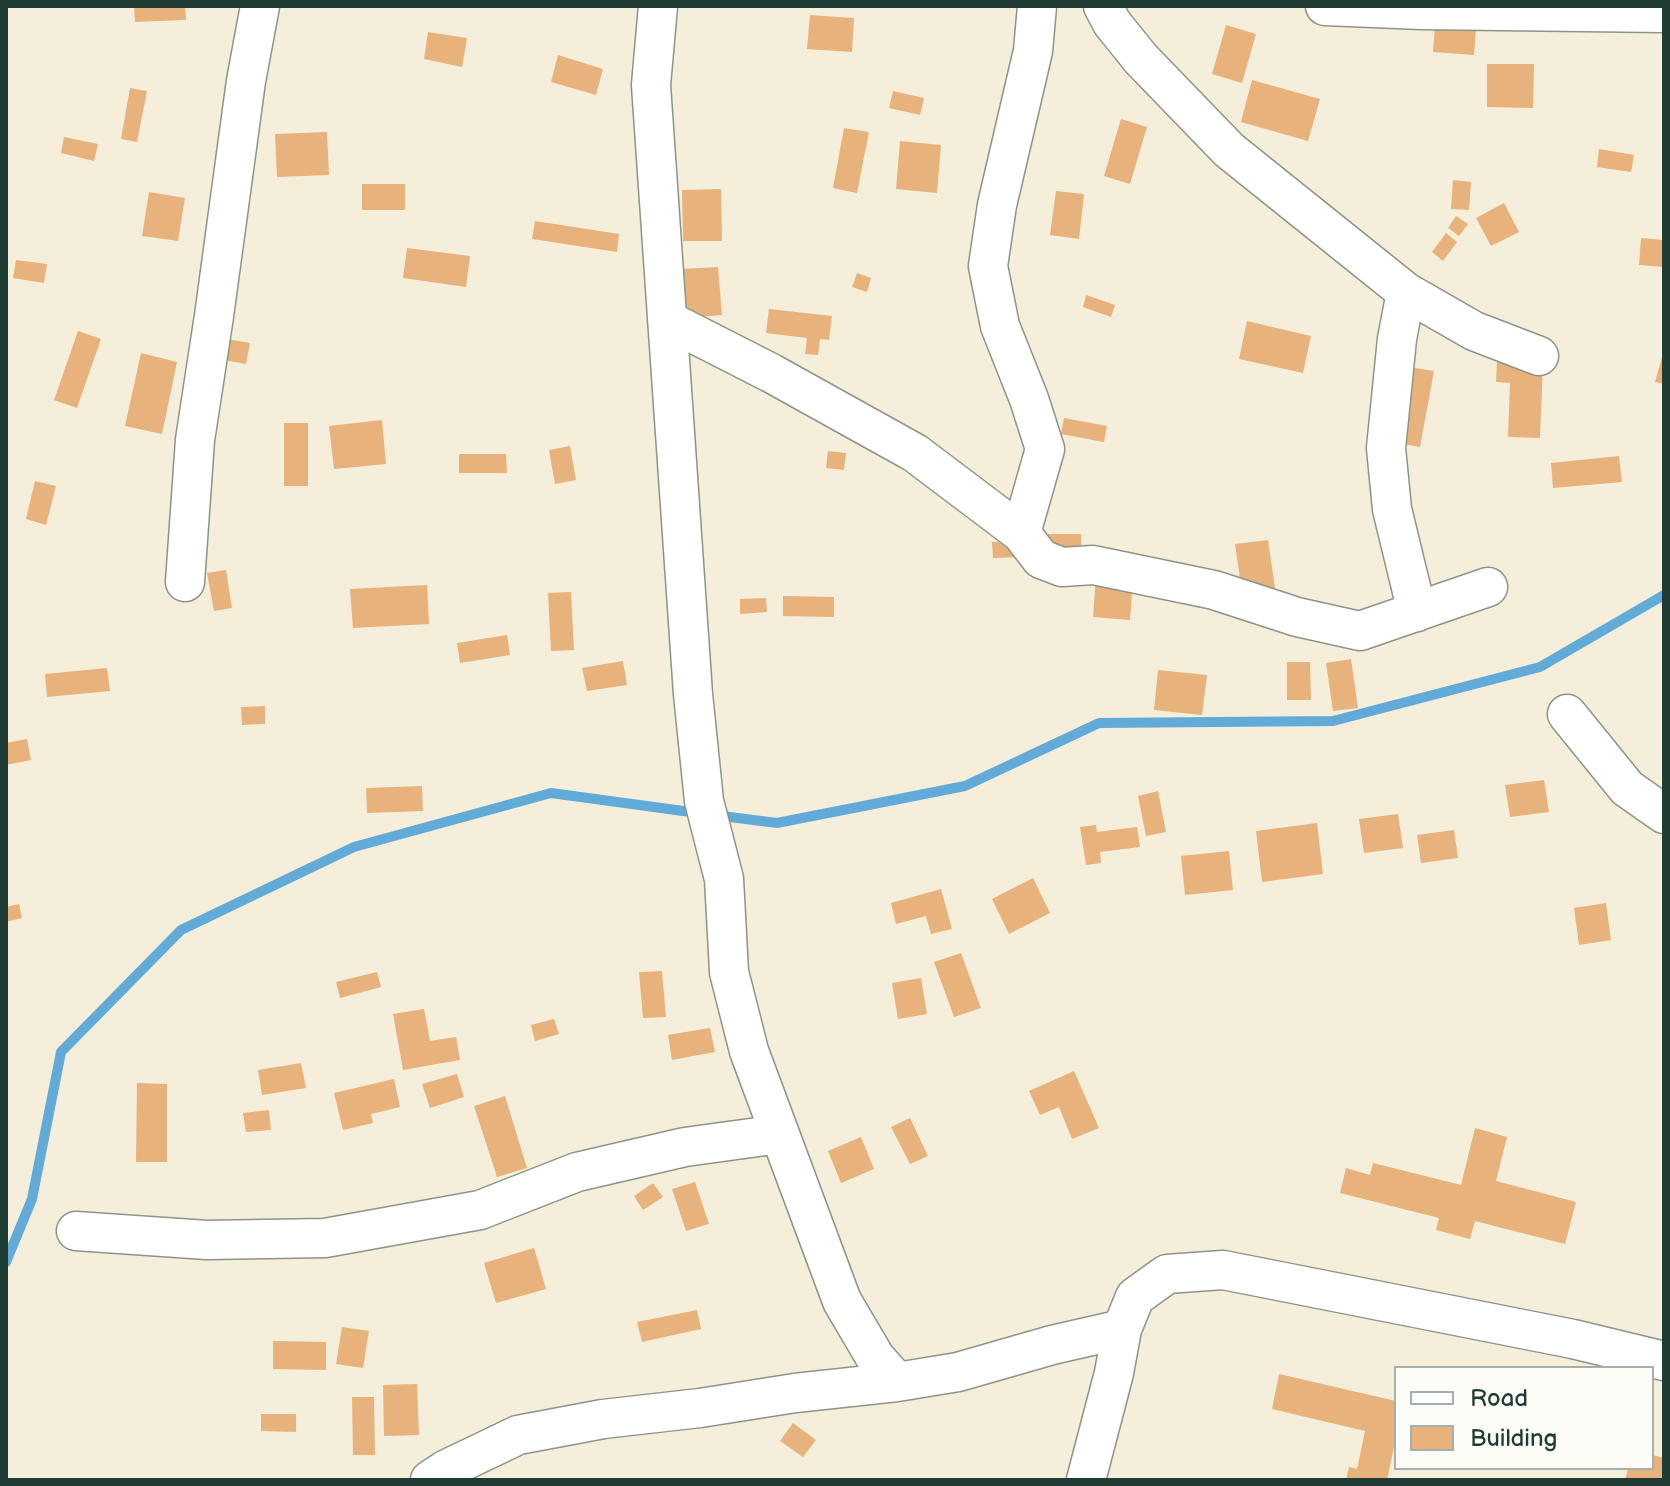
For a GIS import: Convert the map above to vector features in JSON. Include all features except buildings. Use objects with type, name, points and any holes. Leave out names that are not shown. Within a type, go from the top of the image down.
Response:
[{"type":"street","points":[[185,582],[195,440],[246,81],[260,6]]},
{"type":"street","points":[[658,6],[651,85],[692,678],[704,801],[724,879],[729,972],[749,1051],[842,1301],[875,1357],[897,1382]]},
{"type":"street","points":[[1021,533],[1045,449],[1000,326],[988,266],[997,205],[1033,51],[1037,6]]},
{"type":"street","points":[[1103,6],[1112,23],[1141,59],[1229,150],[1406,292],[1474,331],[1539,356]]},
{"type":"street","points":[[1325,6],[1664,13]]},
{"type":"street","points":[[1406,292],[1397,339],[1386,448],[1392,509],[1417,612]]},
{"type":"street","points":[[667,320],[771,373],[915,453],[1021,533],[1041,559],[1062,567],[1093,565],[1214,590],[1297,617],[1360,631],[1488,587]]},
{"type":"street","points":[[1567,714],[1627,788],[1664,814]]},
{"type":"street","points":[[76,1231],[207,1240],[325,1238],[480,1210],[577,1172],[685,1147],[780,1134]]},
{"type":"street","points":[[1086,1480],[1114,1373],[1122,1329],[1135,1297],[1167,1274],[1223,1270],[1573,1339],[1664,1361]]},
{"type":"street","points":[[430,1480],[518,1435],[603,1419],[958,1372],[1122,1329]]},
{"type":"waterway","points":[[714,815],[777,823],[965,786],[1099,723],[1333,721],[1540,667],[1664,595]]},
{"type":"waterway","points":[[6,1262],[32,1199],[61,1052],[181,930],[354,847],[551,793],[698,813]]}]
